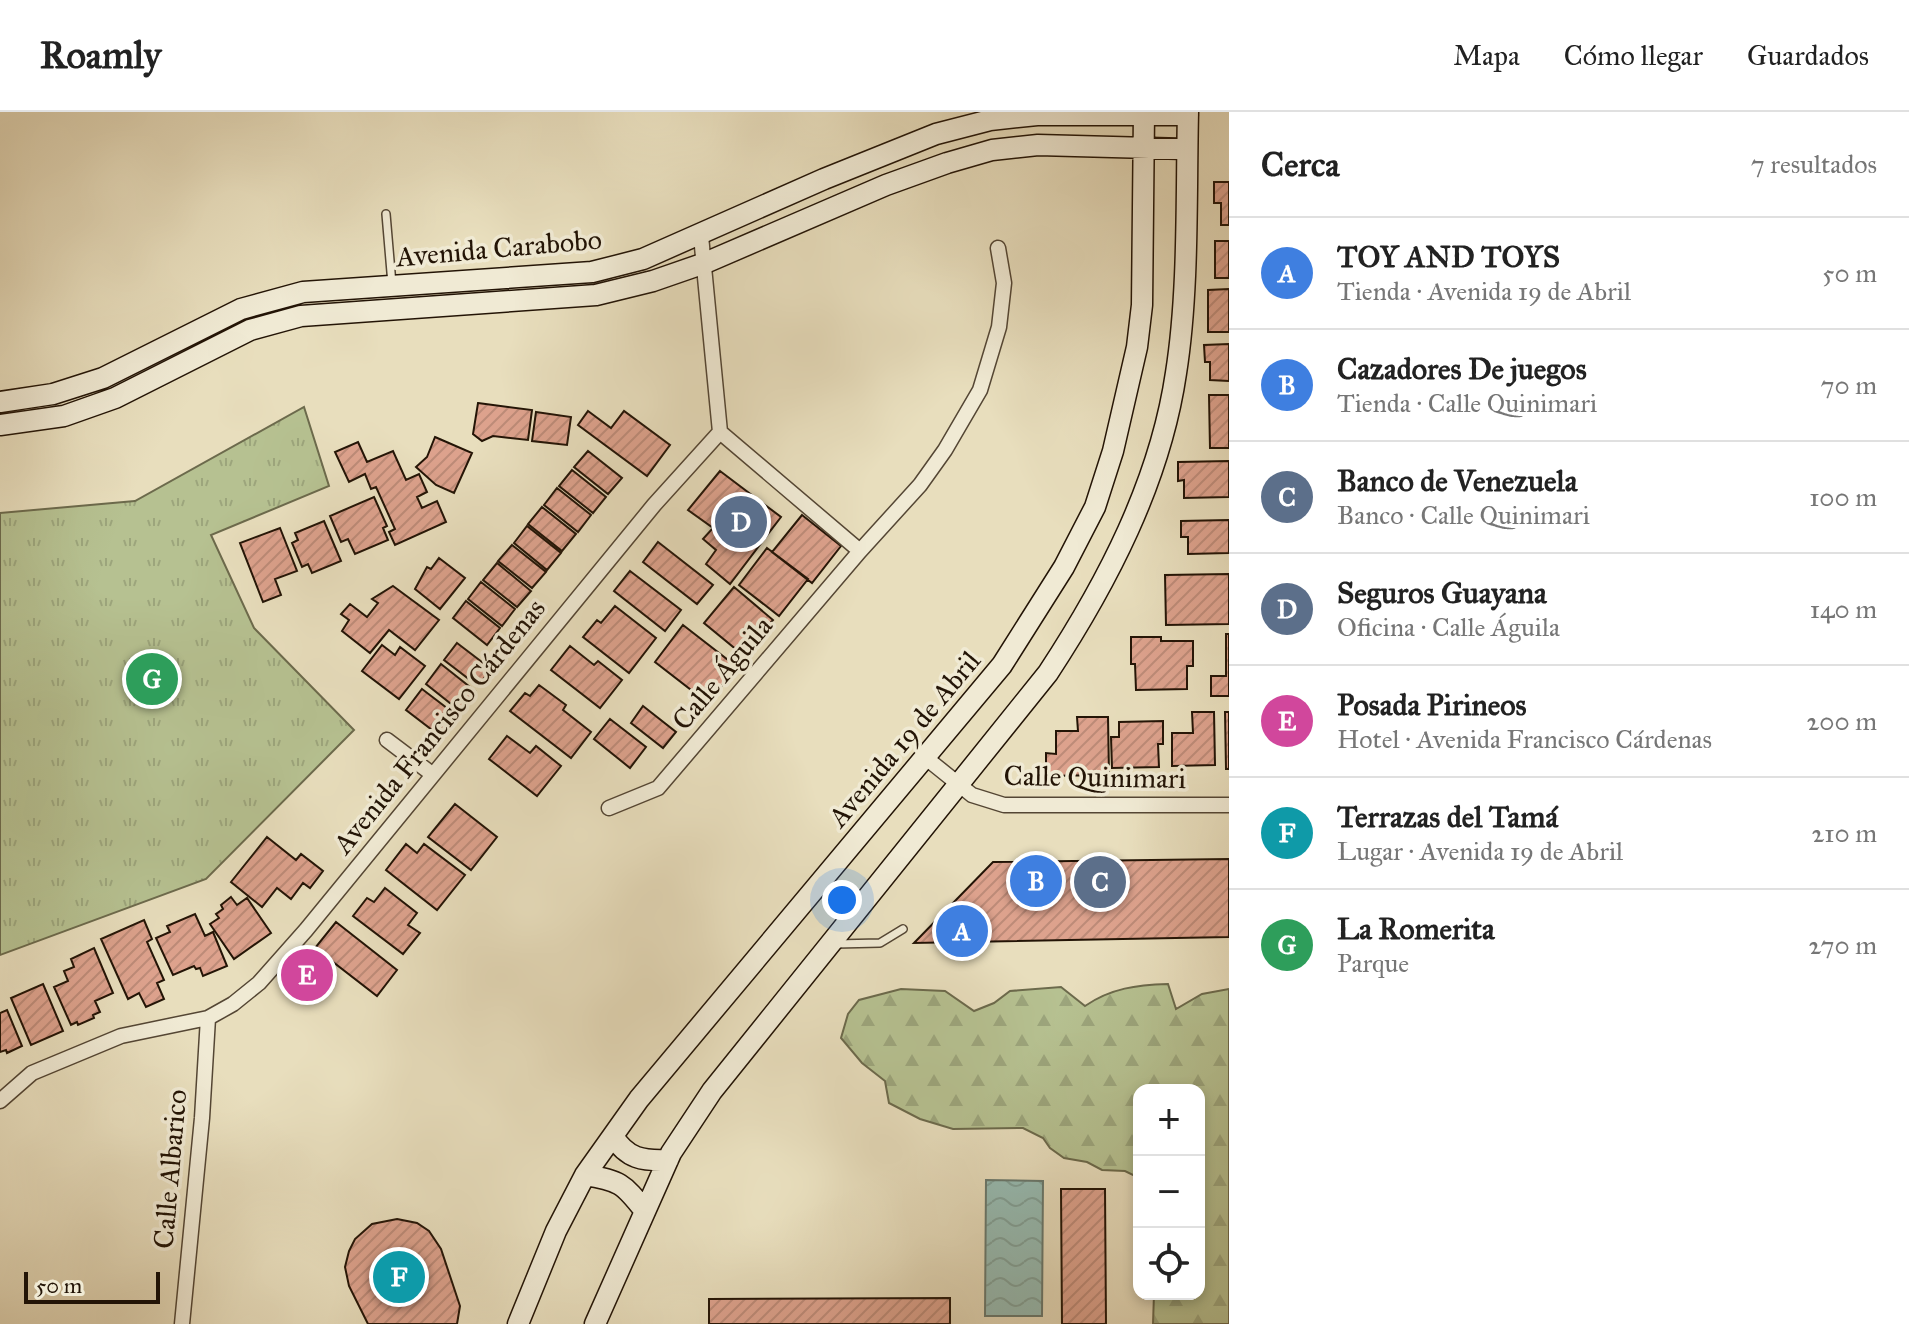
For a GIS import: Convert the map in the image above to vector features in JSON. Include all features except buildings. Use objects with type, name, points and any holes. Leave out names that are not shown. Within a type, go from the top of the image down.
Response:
[{"type":"main road","name":"Avenida 19 de Abril","points":[[518,1324],[556,1231],[585,1175],[639,1099],[1002,665],[1064,567],[1095,507],[1113,451],[1137,347],[1142,305],[1144,113]]},
{"type":"main road","name":"Avenida Carabobo","points":[[0,402],[53,394],[103,378],[241,309],[303,292],[592,272],[643,259],[701,236],[824,179],[936,134],[990,120],[1037,115],[1188,114]]},
{"type":"main road","points":[[595,1324],[668,1160],[712,1091],[1048,673],[1085,617],[1122,546],[1155,461],[1176,374],[1188,114]]},
{"type":"main road","name":"Avenida Carabobo","points":[[0,425],[64,416],[115,398],[250,330],[301,316],[596,295],[653,281],[705,263],[886,185],[992,150],[1038,145],[1187,149]]},
{"type":"main road","points":[[613,1136],[620,1148],[632,1157],[644,1161],[668,1160]]},
{"type":"main road","points":[[585,1175],[614,1179],[644,1210]]},
{"type":"street","points":[[701,236],[720,432],[860,551]]},
{"type":"street","name":"Calle Águila","points":[[609,808],[658,788],[920,485],[945,450],[980,390],[999,327],[1004,283],[998,248]]},
{"type":"street","name":"Avenida Francisco Cárdenas","points":[[0,1101],[32,1073],[121,1036],[208,1018],[233,1004],[259,983],[306,930],[654,505],[720,432]]},
{"type":"street","points":[[387,740],[432,774]]},
{"type":"street","name":"Calle Quinimari","points":[[926,758],[972,795],[1004,805],[1229,805]]},
{"type":"street","name":"Calle Albarico","points":[[182,1324],[202,1118],[208,1018]]},
{"type":"lane","points":[[386,214],[392,286]]},
{"type":"lane","points":[[830,944],[880,943],[903,929]]},
{"type":"green space","points":[[304,407],[329,486],[211,535],[254,628],[354,730],[206,879],[0,955],[0,513],[135,501]]},
{"type":"green space","points":[[1168,984],[1176,1009],[1202,994],[1229,989],[1229,1324],[1153,1324],[1154,1300],[1205,1300],[1205,1084],[1133,1084],[1133,1175],[1125,1171],[1102,1170],[1087,1162],[1064,1158],[1050,1148],[1043,1138],[1023,1128],[953,1129],[920,1119],[889,1103],[885,1081],[862,1063],[841,1038],[848,1014],[859,1000],[901,989],[945,991],[974,1011],[994,1003],[1010,991],[1061,987],[1085,1006],[1105,995],[1146,985]]},
{"type":"water","points":[[986,1180],[1043,1181],[1042,1316],[985,1316]]},
{"type":"place","name":"Seguros Guayana","points":[[741,522]]},
{"type":"place","name":"La Romerita","points":[[152,679]]},
{"type":"place","name":"Cazadores De juegos","points":[[1036,881]]},
{"type":"place","name":"Banco de Venezuela","points":[[1100,882]]},
{"type":"place","name":"TOY AND TOYS","points":[[962,931]]},
{"type":"place","name":"Posada Pirineos","points":[[307,975]]},
{"type":"place","name":"Terrazas del Tamá","points":[[399,1277]]}]
